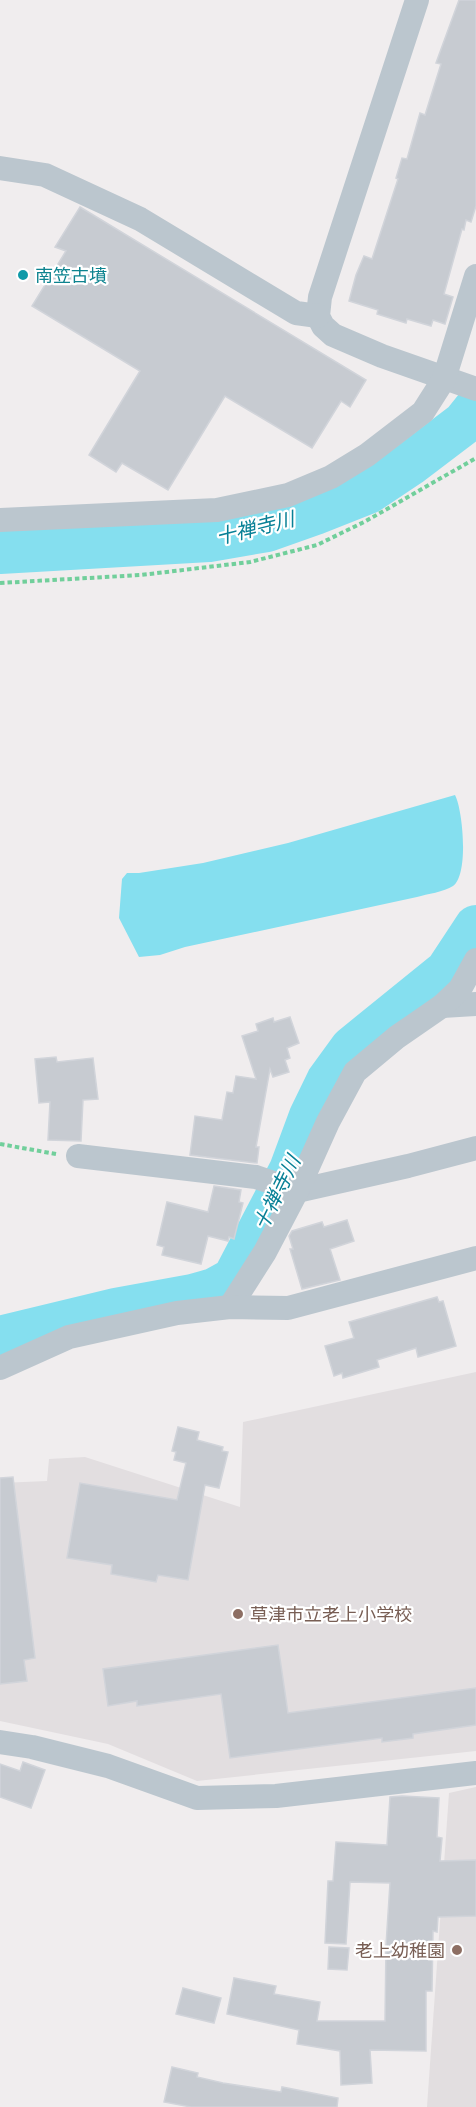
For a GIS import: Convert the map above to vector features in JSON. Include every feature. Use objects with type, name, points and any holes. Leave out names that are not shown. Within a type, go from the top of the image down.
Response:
[{"type":"street","points":[[417,0],[320,297],[318,316],[323,326],[333,335],[474,389]]},
{"type":"street","points":[[0,168],[45,175],[140,219],[296,313],[318,316]]},
{"type":"street","points":[[0,520],[216,510],[288,495],[330,477],[367,455],[423,412],[444,378],[476,276]]},
{"type":"street","points":[[230,1307],[265,1252],[287,1187],[328,1122],[355,1072],[397,1037],[442,1006],[460,989],[476,960]]},
{"type":"street","points":[[442,1006],[476,1004]]},
{"type":"street","points":[[78,1156],[256,1177],[287,1187],[408,1166],[476,1148]]},
{"type":"street","points":[[0,1368],[69,1337],[177,1313],[230,1307],[288,1308],[476,1257]]},
{"type":"street","points":[[0,1742],[32,1747],[108,1766],[197,1798],[276,1796],[476,1773]]},
{"type":"path","points":[[0,583],[141,575],[250,562],[317,545],[366,521],[476,458]]},
{"type":"path","points":[[0,1143],[78,1156]]},
{"type":"shaded area","name":"草津市立老上小学校","points":[[476,1372],[476,1751],[197,1781],[108,1744],[0,1721],[0,1483],[47,1481],[49,1459],[85,1457],[240,1507],[243,1422]]},
{"type":"shaded area","name":"老上幼稚園","points":[[476,1787],[476,2107],[427,2107],[449,1793]]},
{"type":"water","points":[[455,795],[462,827],[463,856],[458,880],[445,890],[185,947],[160,955],[139,957],[119,918],[122,879],[127,873],[203,863],[288,843]]},
{"type":"building","points":[[459,0],[476,0],[476,206],[471,222],[466,220],[464,230],[462,229],[444,294],[453,297],[445,324],[433,320],[431,326],[407,319],[406,323],[377,314],[378,310],[349,301],[364,256],[372,259],[398,179],[396,178],[402,158],[407,159],[420,113],[425,115],[441,64],[436,63]]},
{"type":"building","points":[[80,207],[366,380],[350,407],[341,401],[312,448],[225,396],[168,490],[122,463],[116,472],[89,455],[140,371],[32,306],[66,251],[55,247]]},
{"type":"building","points":[[290,1017],[299,1043],[287,1048],[290,1058],[285,1060],[289,1072],[273,1077],[270,1069],[256,1147],[259,1147],[257,1163],[190,1155],[195,1116],[222,1120],[227,1092],[233,1093],[236,1076],[256,1079],[242,1036],[258,1031],[256,1024],[273,1018],[274,1022]]},
{"type":"building","points":[[56,1057],[57,1062],[93,1058],[98,1099],[83,1100],[81,1141],[48,1140],[50,1102],[39,1103],[35,1059]]},
{"type":"building","points":[[214,1186],[241,1190],[239,1202],[243,1203],[234,1239],[229,1237],[228,1241],[208,1236],[201,1264],[162,1255],[164,1247],[157,1245],[167,1202],[208,1212]]},
{"type":"building","points":[[347,1220],[354,1241],[330,1249],[340,1280],[302,1289],[290,1249],[293,1249],[289,1236],[292,1231],[322,1222],[324,1227]]},
{"type":"building","points":[[437,1297],[439,1302],[443,1301],[456,1346],[418,1357],[416,1348],[377,1360],[379,1367],[343,1378],[342,1373],[334,1376],[325,1346],[354,1338],[349,1322]]},
{"type":"building","points":[[178,1427],[199,1432],[197,1440],[223,1447],[222,1451],[228,1452],[219,1488],[205,1485],[188,1580],[158,1575],[156,1582],[111,1574],[112,1565],[67,1558],[80,1483],[177,1500],[186,1463],[174,1460],[176,1452],[172,1451]]},
{"type":"building","points":[[13,1477],[35,1658],[24,1660],[27,1681],[0,1684],[0,1478]]},
{"type":"building","points":[[278,1645],[288,1713],[476,1688],[476,1725],[413,1734],[413,1738],[382,1742],[382,1738],[230,1758],[221,1694],[137,1706],[137,1701],[108,1706],[103,1669]]},
{"type":"building","points":[[23,1762],[45,1770],[31,1808],[0,1797],[0,1764],[20,1771]]},
{"type":"building","points":[[390,1797],[439,1798],[437,1837],[442,1838],[440,1861],[476,1860],[476,1916],[438,1917],[437,1932],[433,1931],[432,1991],[426,1991],[426,2051],[370,2050],[372,2083],[341,2085],[340,2051],[297,2044],[299,2030],[227,2014],[234,1978],[276,1986],[274,1994],[320,2002],[317,2021],[385,2021],[390,1883],[350,1882],[346,1944],[325,1943],[328,1881],[333,1881],[336,1842],[387,1845]]},
{"type":"building","points":[[329,1947],[349,1948],[347,1970],[328,1969]]},
{"type":"building","points":[[183,1988],[221,1998],[214,2023],[176,2014]]},
{"type":"building","points":[[172,2067],[198,2073],[197,2077],[223,2083],[281,2092],[282,2087],[338,2098],[337,2107],[191,2107],[164,2102]]},
{"type":"waterway","name":"十禅寺川","points":[[0,552],[209,540],[267,530],[368,492],[464,423],[476,408]]},
{"type":"waterway","name":"十禅寺川","points":[[0,1338],[116,1310],[193,1296],[214,1290],[234,1279],[291,1170],[311,1116],[328,1081],[352,1048],[447,971],[476,927]]},
{"type":"place","name":"南笠古墳","points":[[23,275]]},
{"type":"place","name":"草津市立老上小学校","points":[[238,1614]]},
{"type":"place","name":"老上幼稚園","points":[[457,1950]]}]
